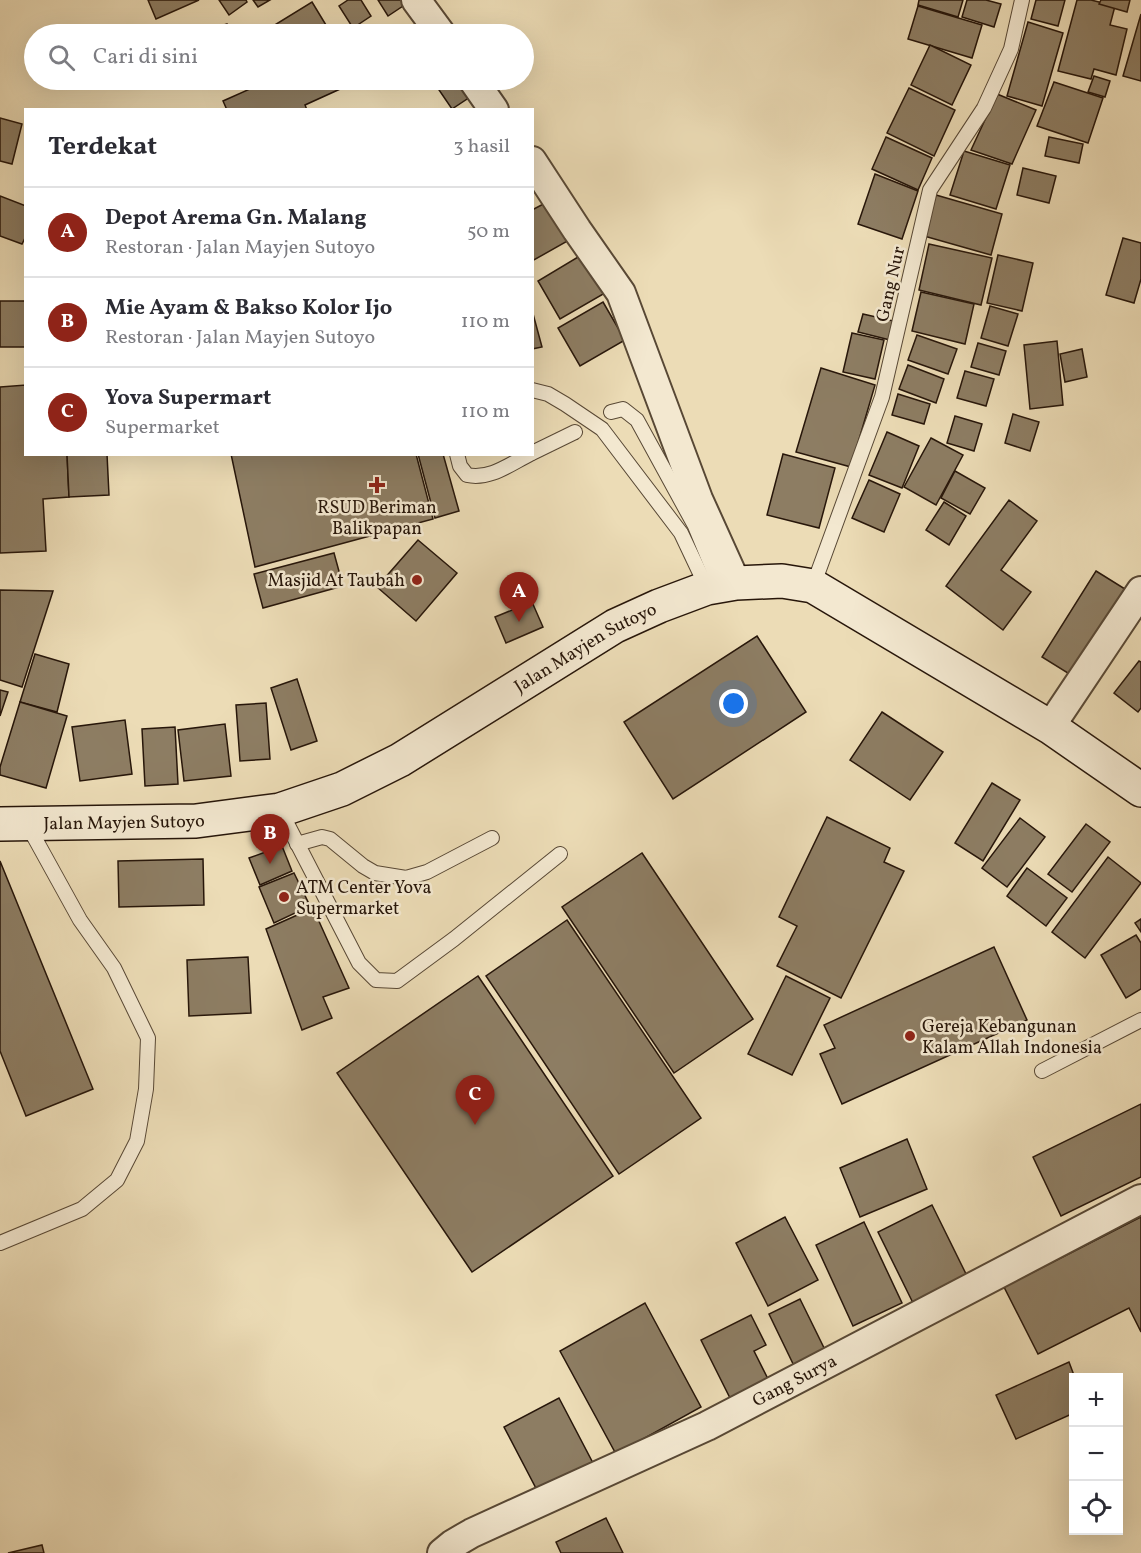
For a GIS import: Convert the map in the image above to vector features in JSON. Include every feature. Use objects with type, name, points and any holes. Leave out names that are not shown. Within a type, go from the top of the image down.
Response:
[{"type":"main road","name":"Jalan Mayjen Sutoyo","points":[[13,824],[196,821],[280,810],[342,789],[400,760],[615,626],[659,606],[721,586],[782,581],[813,586],[1050,727],[1141,790]]},
{"type":"street","points":[[416,0],[434,24]]},
{"type":"street","points":[[480,90],[493,108]]},
{"type":"street","points":[[534,164],[621,293],[682,451],[698,499],[721,586]]},
{"type":"street","points":[[1050,727],[1141,591]]},
{"type":"street","name":"Gang Surya","points":[[442,1553],[472,1533],[706,1426],[1141,1199]]},
{"type":"lane","name":"Gang Nur","points":[[813,586],[882,397],[930,190],[984,108],[1011,49],[1022,0]]},
{"type":"lane","points":[[534,390],[548,394],[602,429],[721,586]]},
{"type":"lane","points":[[611,412],[623,409],[637,420],[694,526],[721,586]]},
{"type":"lane","points":[[534,452],[574,432]]},
{"type":"lane","points":[[458,456],[460,466],[467,476],[478,478],[527,456]]},
{"type":"lane","points":[[280,810],[359,963],[376,980],[397,981],[454,939],[560,854]]},
{"type":"lane","points":[[0,1243],[82,1209],[117,1180],[137,1141],[146,1089],[148,1038],[114,968],[13,824]]},
{"type":"lane","points":[[297,844],[322,837],[330,839],[375,873],[405,878],[427,872],[492,838]]},
{"type":"lane","points":[[1042,1071],[1141,1020]]},
{"type":"building","points":[[148,0],[199,0],[156,19]]},
{"type":"building","points":[[219,0],[246,0],[247,2],[229,15]]},
{"type":"building","points":[[253,0],[270,0],[258,7]]},
{"type":"building","points":[[348,0],[361,0],[371,16],[359,24],[350,24],[339,6]]},
{"type":"building","points":[[378,0],[404,0],[406,4],[388,16]]},
{"type":"building","points":[[919,0],[963,0],[958,17],[918,5]]},
{"type":"building","points":[[967,0],[986,0],[1001,4],[994,27],[962,17]]},
{"type":"building","points":[[1036,0],[1065,0],[1058,26],[1031,19]]},
{"type":"building","points":[[1077,0],[1091,0],[1115,6],[1110,25],[1127,29],[1116,75],[1094,69],[1091,79],[1058,71]]},
{"type":"building","points":[[1101,0],[1130,0],[1127,12],[1099,4]]},
{"type":"building","points":[[312,2],[325,24],[276,24]]},
{"type":"building","points":[[918,6],[982,25],[972,58],[908,39]]},
{"type":"building","points":[[1141,14],[1141,81],[1123,76]]},
{"type":"building","points":[[1028,22],[1063,33],[1042,106],[1007,96]]},
{"type":"building","points":[[930,45],[971,65],[952,105],[911,85]]},
{"type":"building","points":[[1094,76],[1110,81],[1105,97],[1088,92]]},
{"type":"building","points":[[1054,82],[1103,98],[1088,143],[1037,126]]},
{"type":"building","points":[[909,88],[955,110],[934,156],[887,133]]},
{"type":"building","points":[[248,90],[338,90],[305,105],[306,108],[226,108],[223,101]]},
{"type":"building","points":[[439,90],[465,90],[470,97],[451,108]]},
{"type":"building","points":[[997,94],[1036,110],[1012,164],[971,150]]},
{"type":"building","points":[[0,118],[22,124],[12,164],[0,161]]},
{"type":"building","points":[[886,137],[932,158],[918,190],[872,169]]},
{"type":"building","points":[[1049,137],[1083,144],[1079,163],[1045,156]]},
{"type":"building","points":[[964,151],[1010,165],[996,209],[950,195]]},
{"type":"building","points":[[1023,168],[1056,176],[1049,203],[1017,195]]},
{"type":"building","points":[[875,174],[918,191],[902,239],[858,224]]},
{"type":"building","points":[[936,195],[1002,214],[991,255],[924,236]]},
{"type":"building","points":[[0,196],[24,205],[24,240],[22,244],[0,236]]},
{"type":"building","points":[[549,201],[571,239],[534,260],[534,209]]},
{"type":"building","points":[[1123,238],[1141,243],[1141,279],[1134,303],[1106,295]]},
{"type":"building","points":[[929,244],[992,258],[981,305],[919,290]]},
{"type":"building","points":[[583,254],[605,293],[560,319],[538,281]]},
{"type":"building","points":[[998,255],[1033,263],[1022,311],[987,303]]},
{"type":"building","points":[[921,292],[974,304],[965,344],[912,331]]},
{"type":"building","points":[[0,301],[24,301],[24,347],[0,347]]},
{"type":"building","points":[[603,302],[625,340],[580,366],[558,328]]},
{"type":"building","points":[[990,306],[1018,314],[1008,346],[981,338]]},
{"type":"building","points":[[863,314],[898,322],[894,341],[858,332]]},
{"type":"building","points":[[534,317],[542,347],[534,349]]},
{"type":"building","points":[[852,333],[884,340],[875,379],[843,372]]},
{"type":"building","points":[[917,335],[957,349],[948,374],[908,360]]},
{"type":"building","points":[[1057,341],[1063,405],[1030,409],[1024,345]]},
{"type":"building","points":[[978,343],[1006,351],[999,375],[971,367]]},
{"type":"building","points":[[1082,349],[1087,377],[1065,382],[1060,354]]},
{"type":"building","points":[[908,365],[944,379],[936,403],[899,389]]},
{"type":"building","points":[[821,368],[875,385],[851,467],[796,452]]},
{"type":"building","points":[[965,371],[994,379],[986,406],[957,398]]},
{"type":"building","points":[[24,385],[24,456],[67,456],[69,497],[43,499],[46,551],[0,553],[0,387]]},
{"type":"building","points":[[898,394],[930,404],[924,424],[892,415]]},
{"type":"building","points":[[1013,414],[1039,422],[1030,451],[1005,443]]},
{"type":"building","points":[[955,416],[982,424],[974,451],[947,443]]},
{"type":"building","points":[[887,432],[919,446],[902,488],[869,475]]},
{"type":"building","points":[[931,438],[963,455],[936,505],[904,487]]},
{"type":"building","points":[[783,454],[835,468],[819,528],[767,515]]},
{"type":"building","points":[[67,456],[107,456],[109,495],[69,497]]},
{"type":"building","points":[[231,456],[417,456],[433,519],[255,567]]},
{"type":"building","points":[[419,456],[444,456],[459,511],[435,518]]},
{"type":"building","points":[[955,471],[985,488],[970,514],[941,498]]},
{"type":"building","points":[[869,480],[900,494],[884,532],[852,518]]},
{"type":"building","points":[[1009,500],[1037,521],[1001,570],[1031,592],[1003,630],[946,586]]},
{"type":"building","points":[[944,502],[966,516],[949,545],[926,530]]},
{"type":"building","name":"Masjid At Taubah","points":[[418,540],[457,573],[416,621],[377,587]]},
{"type":"building","points":[[334,553],[343,586],[263,608],[254,574]]},
{"type":"building","points":[[1096,571],[1125,589],[1071,675],[1042,657]]},
{"type":"building","points":[[0,590],[53,591],[22,687],[0,680]]},
{"type":"building","points":[[532,602],[543,627],[506,643],[495,617]]},
{"type":"building","points":[[757,636],[806,712],[673,799],[624,722]]},
{"type":"building","points":[[35,654],[69,664],[57,712],[20,702]]},
{"type":"building","points":[[1139,661],[1141,662],[1141,708],[1138,712],[1114,693]]},
{"type":"building","points":[[297,679],[317,741],[291,750],[271,688]]},
{"type":"building","points":[[0,690],[8,692],[0,716]]},
{"type":"building","points":[[20,702],[67,716],[46,788],[0,775],[0,767]]},
{"type":"building","points":[[266,703],[270,759],[240,761],[236,705]]},
{"type":"building","points":[[882,712],[943,752],[910,800],[850,760]]},
{"type":"building","points":[[125,720],[132,774],[80,781],[72,727]]},
{"type":"building","points":[[225,724],[231,776],[184,781],[178,730]]},
{"type":"building","points":[[175,727],[178,784],[145,786],[142,729]]},
{"type":"building","points":[[992,783],[1020,800],[983,861],[955,843]]},
{"type":"building","points":[[827,817],[890,848],[884,862],[904,871],[841,998],[777,966],[797,926],[779,917]]},
{"type":"building","points":[[1020,818],[1045,837],[1007,887],[982,868]]},
{"type":"building","points":[[1086,824],[1110,842],[1072,892],[1048,874]]},
{"type":"building","points":[[282,846],[292,871],[260,885],[249,858]]},
{"type":"building","points":[[642,853],[753,1019],[674,1073],[562,907]]},
{"type":"building","points":[[1108,857],[1141,883],[1085,958],[1052,932]]},
{"type":"building","points":[[203,859],[204,905],[119,907],[118,861]]},
{"type":"building","points":[[0,861],[93,1089],[26,1116],[0,1051]]},
{"type":"building","points":[[1027,868],[1067,898],[1046,926],[1007,896]]},
{"type":"building","name":"ATM Center Yova Supermarket","points":[[294,873],[310,906],[274,923],[259,887]]},
{"type":"building","points":[[313,908],[349,988],[323,997],[332,1018],[302,1030],[266,929]]},
{"type":"building","points":[[1141,919],[1141,932],[1135,923]]},
{"type":"building","points":[[567,920],[701,1118],[619,1174],[486,976]]},
{"type":"building","points":[[1136,935],[1141,943],[1141,989],[1126,998],[1101,955]]},
{"type":"building","name":"Gereja Kebangunan Kalam Allah Indonesia","points":[[994,947],[1027,1020],[842,1104],[820,1054],[835,1048],[824,1025]]},
{"type":"building","points":[[248,957],[251,1013],[189,1016],[187,960]]},
{"type":"building","points":[[478,976],[613,1176],[472,1272],[337,1073]]},
{"type":"building","points":[[786,976],[830,998],[792,1075],[748,1054]]},
{"type":"building","points":[[1141,1104],[1141,1177],[1061,1216],[1033,1157]]},
{"type":"building","points":[[907,1139],[927,1189],[860,1217],[840,1168]]},
{"type":"building","points":[[932,1205],[970,1282],[916,1309],[878,1232]]},
{"type":"building","points":[[785,1217],[818,1280],[768,1306],[736,1243]]},
{"type":"building","points":[[1141,1217],[1141,1332],[1129,1308],[1038,1354],[1004,1287]]},
{"type":"building","points":[[864,1222],[902,1303],[853,1326],[816,1245]]},
{"type":"building","points":[[800,1299],[828,1356],[797,1372],[769,1314]]},
{"type":"building","points":[[645,1303],[701,1407],[616,1454],[560,1351]]},
{"type":"building","points":[[751,1315],[766,1345],[754,1351],[768,1379],[730,1398],[701,1340]]},
{"type":"building","points":[[1069,1362],[1073,1373],[1069,1373],[1069,1415],[1016,1439],[996,1395]]},
{"type":"building","points":[[559,1398],[594,1465],[539,1494],[504,1427]]},
{"type":"building","points":[[606,1518],[623,1553],[561,1553],[556,1542]]},
{"type":"building","points":[[42,1545],[44,1553],[8,1553]]},
{"type":"place","name":"RSUD Beriman Balikpapan","points":[[377,485]]},
{"type":"place","name":"Masjid At Taubah","points":[[417,580]]},
{"type":"place","name":"Depot Arema Gn. Malang","points":[[519,622]]},
{"type":"place","name":"Mie Ayam & Bakso Kolor Ijo","points":[[270,864]]},
{"type":"place","name":"ATM Center Yova Supermarket","points":[[284,897]]},
{"type":"place","name":"Gereja Kebangunan Kalam Allah Indonesia","points":[[910,1036]]},
{"type":"place","name":"Yova Supermart","points":[[475,1125]]}]
